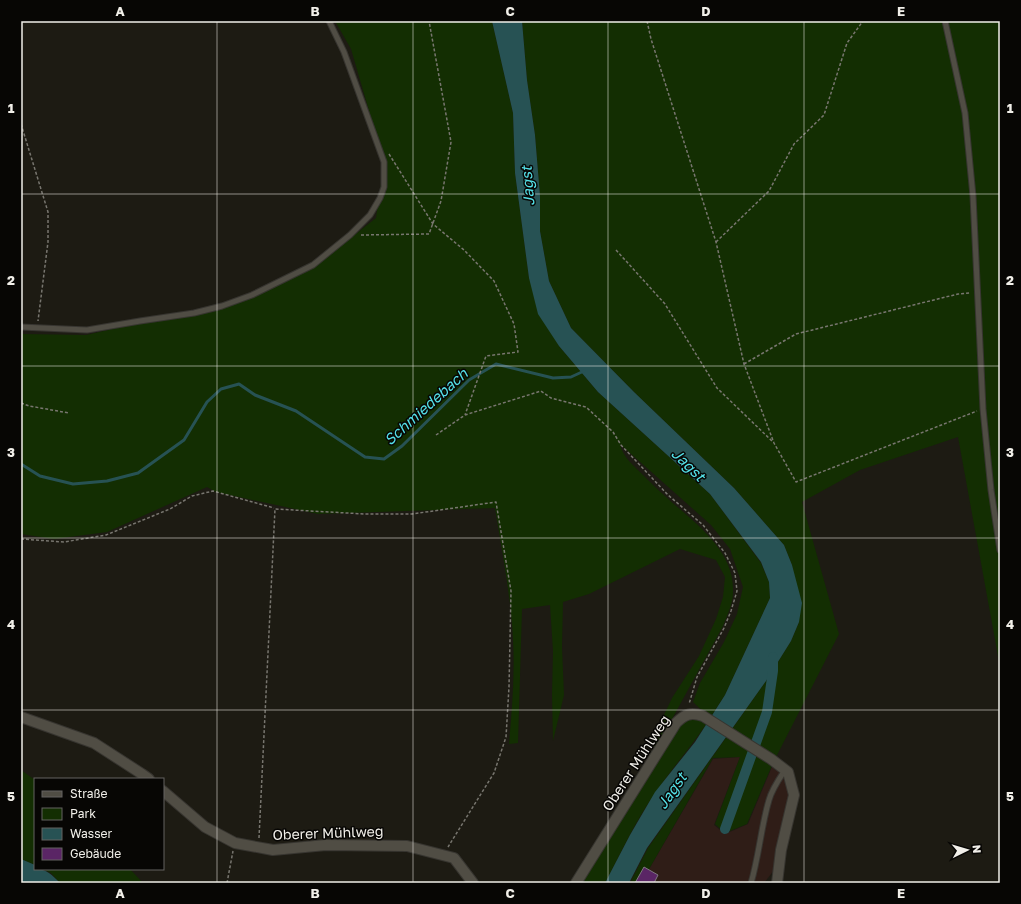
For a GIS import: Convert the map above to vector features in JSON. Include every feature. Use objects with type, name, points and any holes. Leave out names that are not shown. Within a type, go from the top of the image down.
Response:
[{"type":"street","name":"Oberer Mühlweg","points":[[576,883],[676,723],[682,717],[695,713],[703,716],[771,759],[785,770]]},
{"type":"street","points":[[21,717],[94,743],[148,778]]},
{"type":"street","points":[[777,883],[781,850],[794,795],[788,772],[785,770]]},
{"type":"street","name":"Oberer Mühlweg","points":[[164,792],[205,827],[235,843],[273,850],[326,844],[407,846],[454,858],[473,883]]},
{"type":"lane","points":[[21,327],[87,330],[194,313],[222,306],[252,295],[313,265],[350,235],[370,216],[380,198],[384,186],[384,162],[344,52],[329,21]]},
{"type":"lane","points":[[944,21],[965,113],[973,196],[984,409],[1000,550]]},
{"type":"lane","points":[[751,883],[757,863],[769,799],[785,770]]},
{"type":"path","points":[[350,235],[428,234],[433,224],[441,201],[451,142],[429,21]]},
{"type":"path","points":[[647,21],[651,39],[716,242],[744,364],[774,444],[796,482],[984,409]]},
{"type":"path","points":[[716,242],[769,191],[794,144],[824,114],[847,43],[862,21]]},
{"type":"path","points":[[21,124],[48,212],[48,242],[38,328]]},
{"type":"path","points":[[387,150],[433,224],[464,250],[494,281],[514,324],[518,352],[486,356],[465,415]]},
{"type":"path","points":[[616,250],[665,304],[717,388],[774,444]]},
{"type":"path","points":[[744,364],[796,334],[958,294],[978,292]]},
{"type":"path","points":[[436,435],[465,415],[541,391],[551,398],[586,407],[613,432],[621,445],[668,495],[703,524],[725,553],[735,573],[737,592],[724,628],[697,677],[690,697],[688,714]]},
{"type":"path","points":[[21,403],[29,406],[69,412]]},
{"type":"path","points":[[21,539],[64,542],[106,535],[170,509],[192,496],[213,491],[275,508],[365,514],[412,514],[496,502],[510,591],[509,687],[506,737],[494,773],[443,855]]},
{"type":"path","points":[[258,848],[275,508]]},
{"type":"path","points":[[227,883],[235,843]]},
{"type":"shaded area","points":[[740,757],[714,825],[725,834],[748,824],[774,762],[788,772],[793,795],[778,865],[764,883],[641,883],[713,759]]},
{"type":"green space","points":[[335,21],[492,21],[513,113],[515,173],[529,278],[559,346],[598,392],[710,494],[761,563],[769,582],[770,598],[725,695],[710,718],[693,702],[700,683],[724,642],[737,614],[743,587],[730,549],[711,525],[620,444],[623,453],[632,464],[710,537],[727,562],[732,577],[732,601],[723,626],[655,750],[652,740],[672,698],[699,656],[716,619],[723,597],[725,577],[716,560],[680,549],[589,594],[563,602],[562,647],[564,695],[553,741],[553,651],[550,605],[522,609],[518,743],[509,744],[514,653],[508,590],[495,508],[318,514],[216,492],[207,487],[107,532],[54,539],[21,534],[21,334],[86,335],[242,300],[314,267],[376,218],[384,162],[351,49]]},
{"type":"green space","points":[[522,21],[1000,21],[1000,667],[958,437],[860,470],[802,502],[839,634],[773,763],[747,824],[725,833],[715,824],[740,757],[713,758],[641,883],[630,883],[648,848],[766,681],[791,641],[799,622],[792,565],[784,545],[734,488],[634,392],[571,328],[549,281],[540,231],[540,196],[535,135],[527,80]]},
{"type":"green space","points":[[697,719],[707,723],[695,741],[668,774],[649,802],[635,825],[605,883],[580,883],[679,726],[688,720]]},
{"type":"green space","points":[[21,770],[34,779],[34,865],[21,859]]},
{"type":"green space","points":[[45,870],[131,870],[143,883],[60,883],[51,873]]},
{"type":"water","name":"Jagst","points":[[492,21],[522,21],[527,80],[535,135],[540,196],[540,231],[549,281],[571,328],[634,392],[734,488],[784,545],[792,565],[802,603],[799,622],[791,641],[766,681],[647,848],[629,883],[605,883],[630,835],[655,792],[695,742],[725,695],[770,598],[769,582],[761,562],[710,494],[598,392],[559,346],[538,314],[529,278],[515,173],[513,113]]},
{"type":"water","points":[[21,859],[34,865],[34,870],[43,870],[49,873],[60,883],[21,883]]},
{"type":"building","points":[[644,867],[658,875],[654,883],[635,883]]},
{"type":"waterway","name":"Schmiedebach","points":[[21,464],[40,476],[73,484],[107,481],[138,473],[184,440],[207,402],[221,389],[239,384],[255,395],[296,411],[365,457],[384,459],[402,446],[469,380],[496,364],[553,378],[571,377],[584,371]]},
{"type":"waterway","points":[[725,829],[767,712],[773,671],[773,657]]}]
